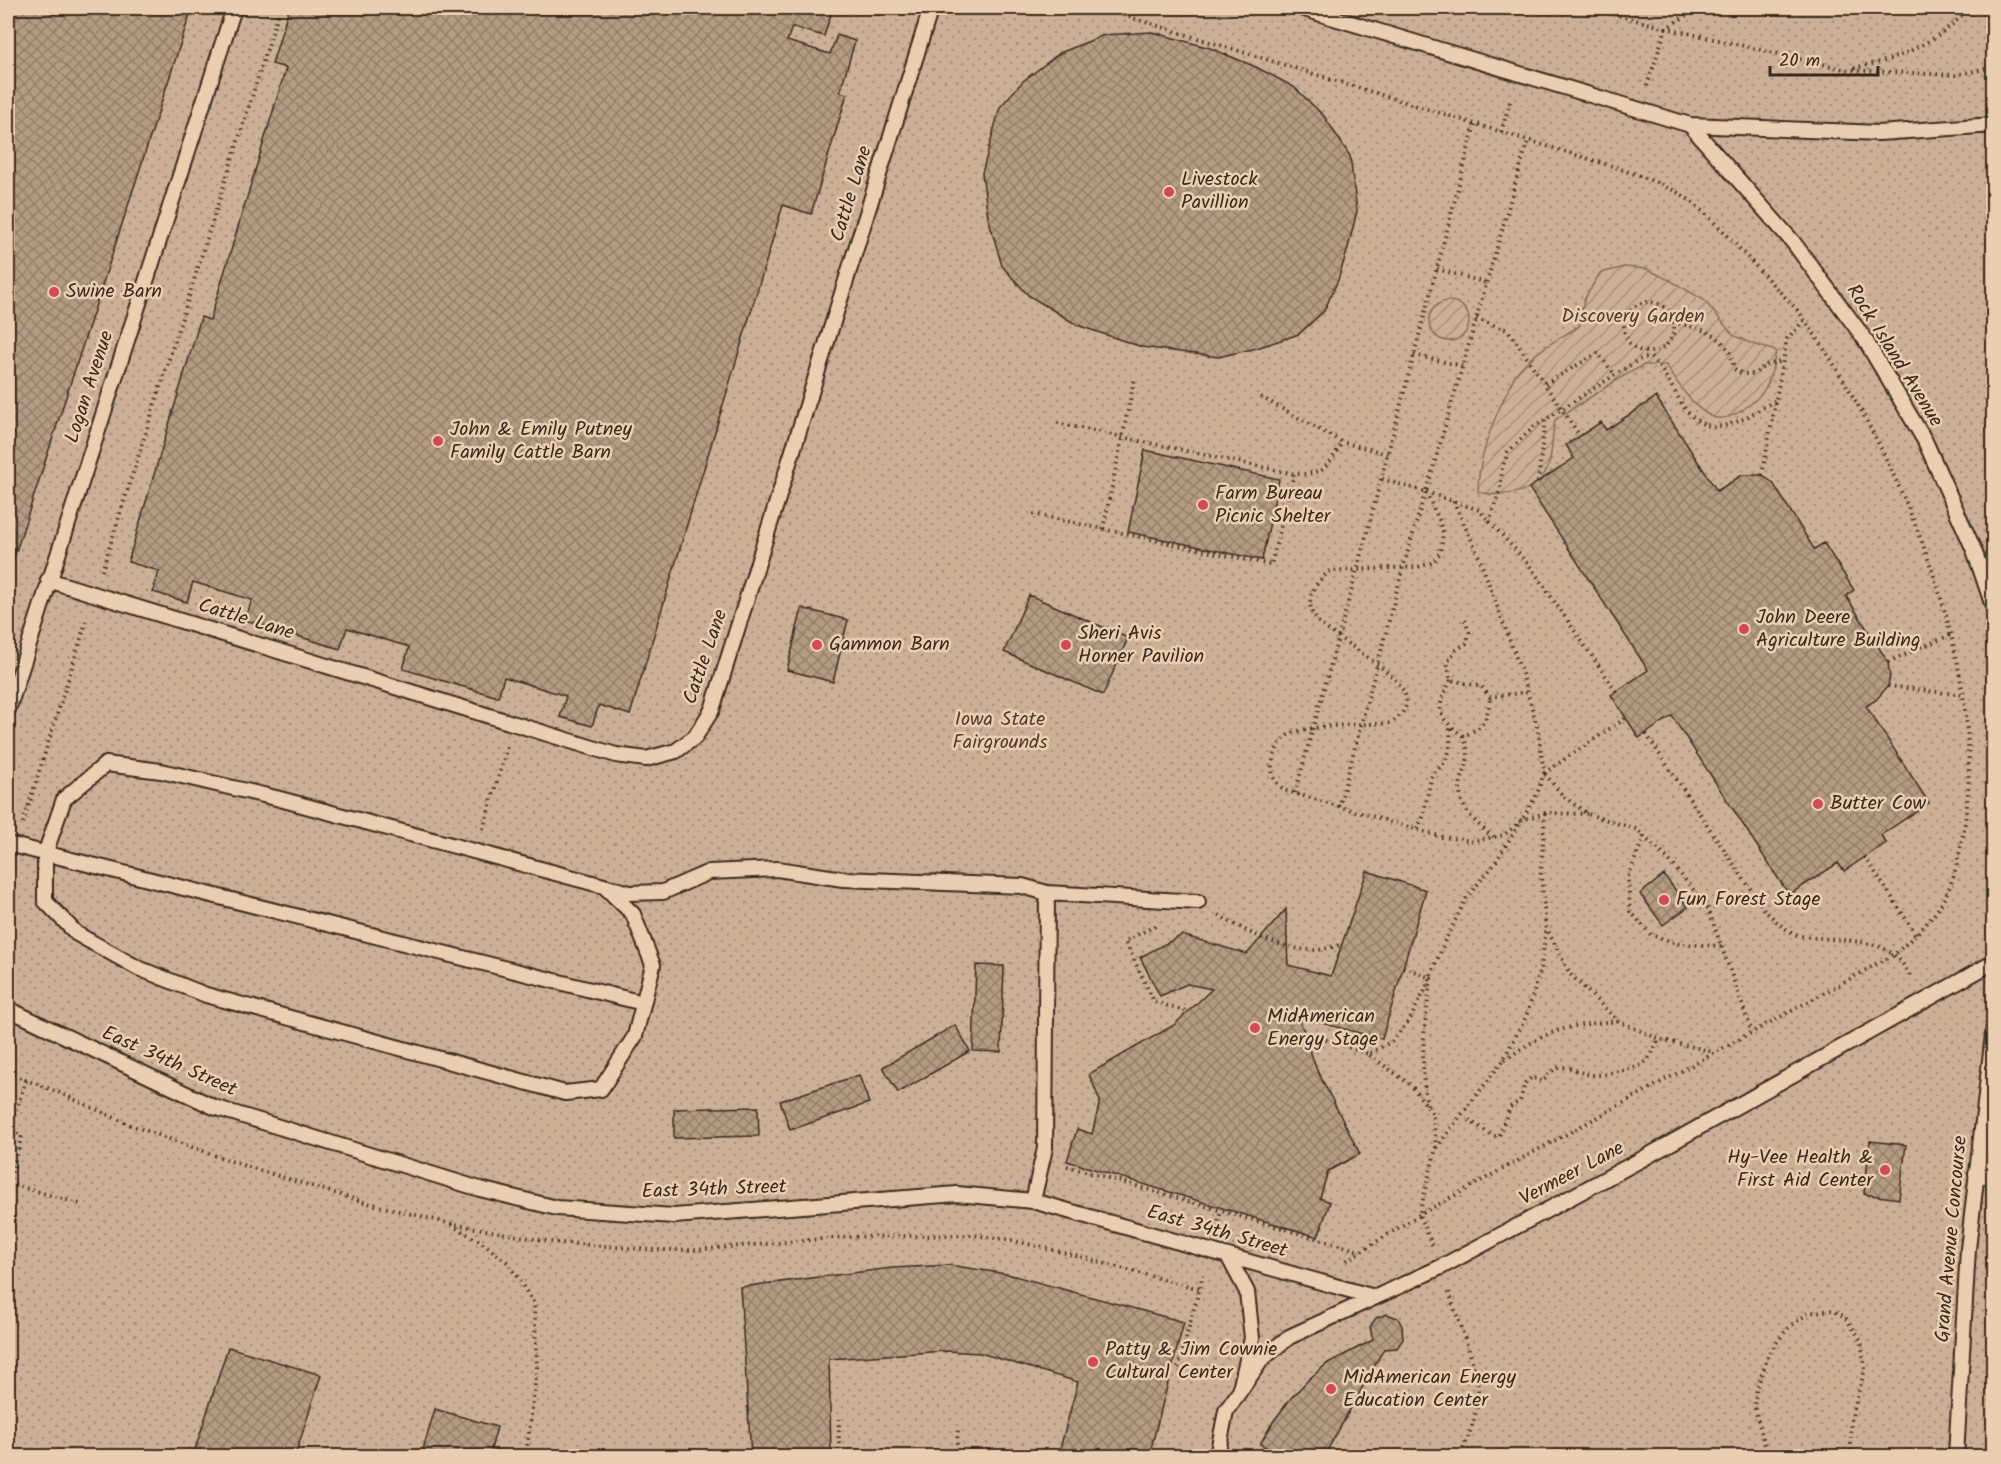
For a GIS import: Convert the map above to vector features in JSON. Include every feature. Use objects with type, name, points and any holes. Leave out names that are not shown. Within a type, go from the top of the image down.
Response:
[{"type":"lane","name":"Logan Avenue","points":[[8,709],[234,8]]},
{"type":"lane","name":"Cattle Lane","points":[[48,580],[616,755],[646,759],[676,751],[695,737],[712,710],[931,8]]},
{"type":"lane","points":[[1301,8],[1690,125],[1879,133],[1994,124]]},
{"type":"lane","name":"Rock Island Avenue","points":[[1690,125],[1793,242],[1864,338],[1925,441],[1974,550],[1994,609]]},
{"type":"lane","points":[[603,886],[633,914],[653,965],[635,1036],[601,1089],[565,1093],[206,995],[138,968],[77,934],[45,901],[45,854],[64,799],[106,764],[161,771],[276,798],[630,893],[663,892],[709,872],[777,869],[843,879],[1022,886],[1047,893],[1198,902]]},
{"type":"lane","points":[[12,845],[643,1003]]},
{"type":"lane","points":[[1033,1201],[1045,1148],[1047,893]]},
{"type":"lane","name":"Vermeer Lane","points":[[1217,1456],[1227,1411],[1262,1359],[1289,1337],[1441,1266],[1644,1158],[1994,962]]},
{"type":"lane","name":"East 34th Street","points":[[8,1009],[214,1107],[480,1189],[557,1208],[674,1215],[957,1194],[1033,1201],[1374,1297]]},
{"type":"lane","name":"Grand Avenue Concourse","points":[[1956,1456],[1968,1249],[1994,1026]]},
{"type":"lane","points":[[1976,1173],[1994,1178]]},
{"type":"lane","points":[[1228,1256],[1247,1292],[1252,1338],[1239,1393]]},
{"type":"path","points":[[12,845],[95,594],[280,8]]},
{"type":"path","points":[[1100,8],[1615,167],[1690,200],[1723,230],[1805,320],[1875,434],[1921,540],[1950,635],[1963,695],[1969,740],[1969,786],[1965,826],[1957,861],[1947,894],[1929,922],[1895,954],[1419,1215],[1314,1280]]},
{"type":"path","points":[[1590,8],[1848,70],[1955,75],[1994,67]]},
{"type":"path","points":[[1639,110],[1666,28],[1698,8]]},
{"type":"path","points":[[1848,70],[1890,59],[1935,38],[1967,8]]},
{"type":"path","points":[[1501,132],[1518,74]]},
{"type":"path","points":[[1295,794],[1382,479],[1475,124]]},
{"type":"path","points":[[1339,807],[1403,567],[1528,140]]},
{"type":"path","points":[[1437,269],[1486,284]]},
{"type":"path","points":[[1490,522],[1508,452],[1534,427],[1638,360],[1647,355],[1655,351],[1669,342],[1673,335],[1673,322],[1669,311],[1656,302],[1647,301],[1632,308],[1627,314],[1623,331],[1631,345],[1647,355],[1650,357],[1660,366],[1687,413],[1708,427],[1732,425],[1776,400]]},
{"type":"path","points":[[1476,319],[1508,330],[1580,435]]},
{"type":"path","points":[[1762,475],[1787,339],[1805,320]]},
{"type":"path","points":[[1673,322],[1703,329],[1724,342],[1733,358],[1734,369],[1743,374],[1754,374],[1766,365],[1783,361]]},
{"type":"path","points":[[1545,385],[1598,353],[1615,375]]},
{"type":"path","points":[[1414,355],[1462,366]]},
{"type":"path","points":[[1103,529],[1135,377]]},
{"type":"path","points":[[1261,397],[1342,442],[1388,454]]},
{"type":"path","points":[[1538,482],[1545,420]]},
{"type":"path","points":[[1057,423],[1294,474],[1309,475],[1329,465],[1342,442]]},
{"type":"path","points":[[1033,514],[1271,565],[1294,474]]},
{"type":"path","points":[[1382,479],[1479,510],[1530,566],[1616,691]]},
{"type":"path","points":[[1426,492],[1443,533],[1440,554],[1432,563],[1418,567],[1330,571],[1320,579],[1312,592],[1310,606],[1314,617],[1394,677],[1405,692],[1407,704],[1400,717],[1389,723],[1305,729],[1287,736],[1274,753],[1271,773],[1278,786],[1295,794],[1442,837],[1474,840],[1504,835],[1522,820],[1545,813],[1588,814],[1636,829],[1667,858],[1707,906],[1752,1032]]},
{"type":"path","points":[[1368,1054],[1393,1041],[1410,1020],[1467,897],[1493,866],[1522,820],[1537,794],[1544,773],[1538,730],[1528,692],[1479,557],[1453,500]]},
{"type":"path","points":[[1465,620],[1469,632],[1467,643],[1456,650],[1447,663],[1451,680],[1439,704],[1441,714],[1463,736],[1469,748],[1460,788],[1464,804],[1474,823],[1493,837]]},
{"type":"path","points":[[1888,663],[1950,635]]},
{"type":"path","points":[[1451,680],[1482,687],[1490,697],[1489,713],[1477,731],[1463,736]]},
{"type":"path","points":[[1888,686],[1963,695]]},
{"type":"path","points":[[1490,697],[1528,692]]},
{"type":"path","points":[[1544,773],[1626,718]]},
{"type":"path","points":[[1417,829],[1423,817],[1432,774],[1442,766],[1451,746],[1450,725]]},
{"type":"path","points":[[1646,734],[1764,909],[1781,927],[1800,936],[1874,944],[1895,954],[1908,972],[1919,1004]]},
{"type":"path","points":[[491,804],[505,755]]},
{"type":"path","points":[[1544,773],[1564,797],[1588,814]]},
{"type":"path","points":[[1436,1148],[1502,1062],[1526,1017],[1541,969],[1546,927],[1541,874],[1545,813]]},
{"type":"path","points":[[1644,836],[1628,877],[1630,911],[1651,935],[1680,944],[1722,946]]},
{"type":"path","points":[[1865,857],[1916,934]]},
{"type":"path","points":[[1198,902],[1262,938],[1287,946],[1315,950],[1342,945]]},
{"type":"path","points":[[1156,925],[1125,942],[1154,1002],[1189,1012]]},
{"type":"path","points":[[1546,927],[1570,974],[1618,1020],[1659,1039],[1716,1052]]},
{"type":"path","points":[[1403,967],[1431,978]]},
{"type":"path","points":[[1427,1106],[1422,1080],[1425,1021],[1431,978]]},
{"type":"path","points":[[1502,1062],[1526,1045],[1560,1030],[1584,1024],[1618,1020]]},
{"type":"path","points":[[1303,1032],[1368,1054],[1411,1085],[1433,1114],[1436,1148],[1419,1215],[1441,1266],[1478,1383],[1476,1410],[1464,1449],[1458,1456]]},
{"type":"path","points":[[1469,1120],[1493,1136],[1499,1136],[1510,1107],[1520,1101],[1525,1083],[1532,1077],[1543,1082],[1550,1073],[1569,1066],[1581,1073],[1597,1075],[1636,1069],[1644,1065],[1651,1056],[1659,1039]]},
{"type":"path","points":[[26,1080],[10,1129],[22,1136],[9,1184],[83,1205]]},
{"type":"path","points":[[1042,1159],[1360,1251]]},
{"type":"path","points":[[1178,1368],[1221,1211]]},
{"type":"path","points":[[448,1223],[478,1240],[507,1263],[534,1303],[537,1368],[526,1456]]},
{"type":"path","points":[[1768,1456],[1754,1406],[1757,1388],[1769,1353],[1787,1329],[1808,1313],[1832,1310],[1845,1317],[1861,1340],[1864,1369],[1851,1420],[1851,1456]]},
{"type":"path","points":[[839,1419],[839,1456]]},
{"type":"path","points":[[956,1456],[958,1429]]},
{"type":"green space","name":"Iowa State Fairgrounds","points":[[8,8],[1993,8],[1993,1456],[8,1456]]},
{"type":"green space","name":"Discovery Garden","points":[[1625,267],[1647,269],[1673,282],[1704,300],[1733,335],[1776,351],[1771,375],[1765,389],[1739,412],[1724,418],[1717,418],[1709,416],[1695,404],[1666,365],[1644,365],[1555,420],[1549,463],[1545,473],[1538,481],[1530,487],[1510,494],[1478,492],[1480,466],[1487,440],[1516,374],[1540,351],[1579,326],[1584,300],[1600,273]]},
{"type":"green space","points":[[1449,301],[1463,307],[1469,321],[1463,335],[1449,341],[1435,335],[1429,321],[1435,307]]},
{"type":"building","name":"Swine Barn","points":[[8,8],[192,8],[8,576]]},
{"type":"building","name":"John & Emily Putney Family Cattle Barn","points":[[289,8],[833,8],[824,36],[792,27],[787,41],[830,54],[837,35],[855,41],[840,92],[847,94],[811,214],[783,205],[630,715],[599,705],[592,726],[560,717],[566,696],[504,677],[498,697],[403,669],[409,647],[347,628],[340,649],[245,620],[252,600],[193,582],[187,602],[153,592],[159,571],[128,562],[201,317],[210,320],[286,68],[272,64]]},
{"type":"building","name":"Livestock Pavillion","points":[[1152,32],[1210,48],[1256,67],[1294,87],[1324,116],[1350,156],[1357,211],[1348,248],[1338,280],[1324,311],[1299,334],[1257,348],[1218,357],[1142,347],[1077,325],[1028,295],[1002,266],[988,217],[982,173],[1000,107],[1023,81],[1060,53],[1104,35]]},
{"type":"building","name":"John Deere Agriculture Building","points":[[1656,397],[1717,491],[1742,475],[1762,475],[1773,483],[1814,549],[1824,543],[1854,590],[1846,596],[1888,662],[1890,677],[1888,686],[1876,700],[1866,706],[1929,803],[1881,835],[1886,843],[1844,871],[1838,863],[1789,895],[1672,716],[1639,738],[1611,695],[1648,670],[1529,488],[1574,458],[1566,445],[1601,422],[1606,430]]},
{"type":"building","name":"Farm Bureau Picnic Shelter","points":[[1145,450],[1279,479],[1262,560],[1128,532]]},
{"type":"building","name":"Sheri Avis Horner Pavilion","points":[[1029,595],[1128,638],[1103,695],[1004,652]]},
{"type":"building","name":"Gammon Barn","points":[[802,608],[848,620],[833,682],[787,670]]},
{"type":"building","points":[[1367,871],[1426,890],[1382,1039],[1299,1017],[1316,1068],[1360,1154],[1328,1171],[1320,1198],[1330,1202],[1318,1237],[1067,1161],[1077,1129],[1092,1134],[1100,1101],[1089,1074],[1174,1025],[1212,989],[1187,984],[1160,996],[1140,957],[1182,935],[1247,954],[1286,909],[1288,965],[1331,976]]},
{"type":"building","name":"Fun Forest Stage","points":[[1664,875],[1688,907],[1663,925],[1640,894]]},
{"type":"building","points":[[976,965],[1004,966],[1001,1052],[973,1051]]},
{"type":"building","points":[[955,1025],[970,1051],[898,1093],[883,1067]]},
{"type":"building","points":[[859,1075],[869,1103],[790,1130],[780,1101]]},
{"type":"building","points":[[758,1107],[759,1136],[674,1138],[674,1109]]},
{"type":"building","name":"Hy-Vee Health & First Aid Center","points":[[1870,1141],[1906,1145],[1899,1199],[1864,1194]]},
{"type":"building","name":"Patty & Jim Cownie Cultural Center","points":[[949,1265],[1007,1274],[1184,1322],[1149,1456],[1058,1456],[1078,1382],[980,1353],[946,1351],[829,1359],[831,1456],[751,1456],[740,1287],[892,1268]]},
{"type":"building","name":"MidAmerican Energy Education Center","points":[[1387,1314],[1398,1318],[1402,1326],[1403,1339],[1397,1348],[1384,1349],[1324,1456],[1281,1456],[1260,1444],[1291,1398],[1309,1379],[1328,1363],[1373,1340],[1370,1327],[1376,1318]]},
{"type":"building","points":[[228,1347],[321,1375],[295,1456],[193,1456]]},
{"type":"building","points":[[435,1409],[497,1427],[491,1449],[511,1456],[421,1456]]},
{"type":"place","name":"Livestock Pavillion","points":[[1169,192]]},
{"type":"place","name":"Swine Barn","points":[[54,292]]},
{"type":"place","name":"John & Emily Putney Family Cattle Barn","points":[[438,441]]},
{"type":"place","name":"Farm Bureau Picnic Shelter","points":[[1203,505]]},
{"type":"place","name":"John Deere Agriculture Building","points":[[1744,629]]},
{"type":"place","name":"Gammon Barn","points":[[817,645]]},
{"type":"place","name":"Sheri Avis Horner Pavilion","points":[[1066,645]]},
{"type":"place","name":"Butter Cow","points":[[1818,804]]},
{"type":"place","name":"Fun Forest Stage","points":[[1664,900]]},
{"type":"place","name":"MidAmerican Energy Stage","points":[[1255,1028]]},
{"type":"place","name":"Hy-Vee Health & First Aid Center","points":[[1885,1170]]},
{"type":"place","name":"Patty & Jim Cownie Cultural Center","points":[[1093,1362]]},
{"type":"place","name":"MidAmerican Energy Education Center","points":[[1331,1389]]}]
